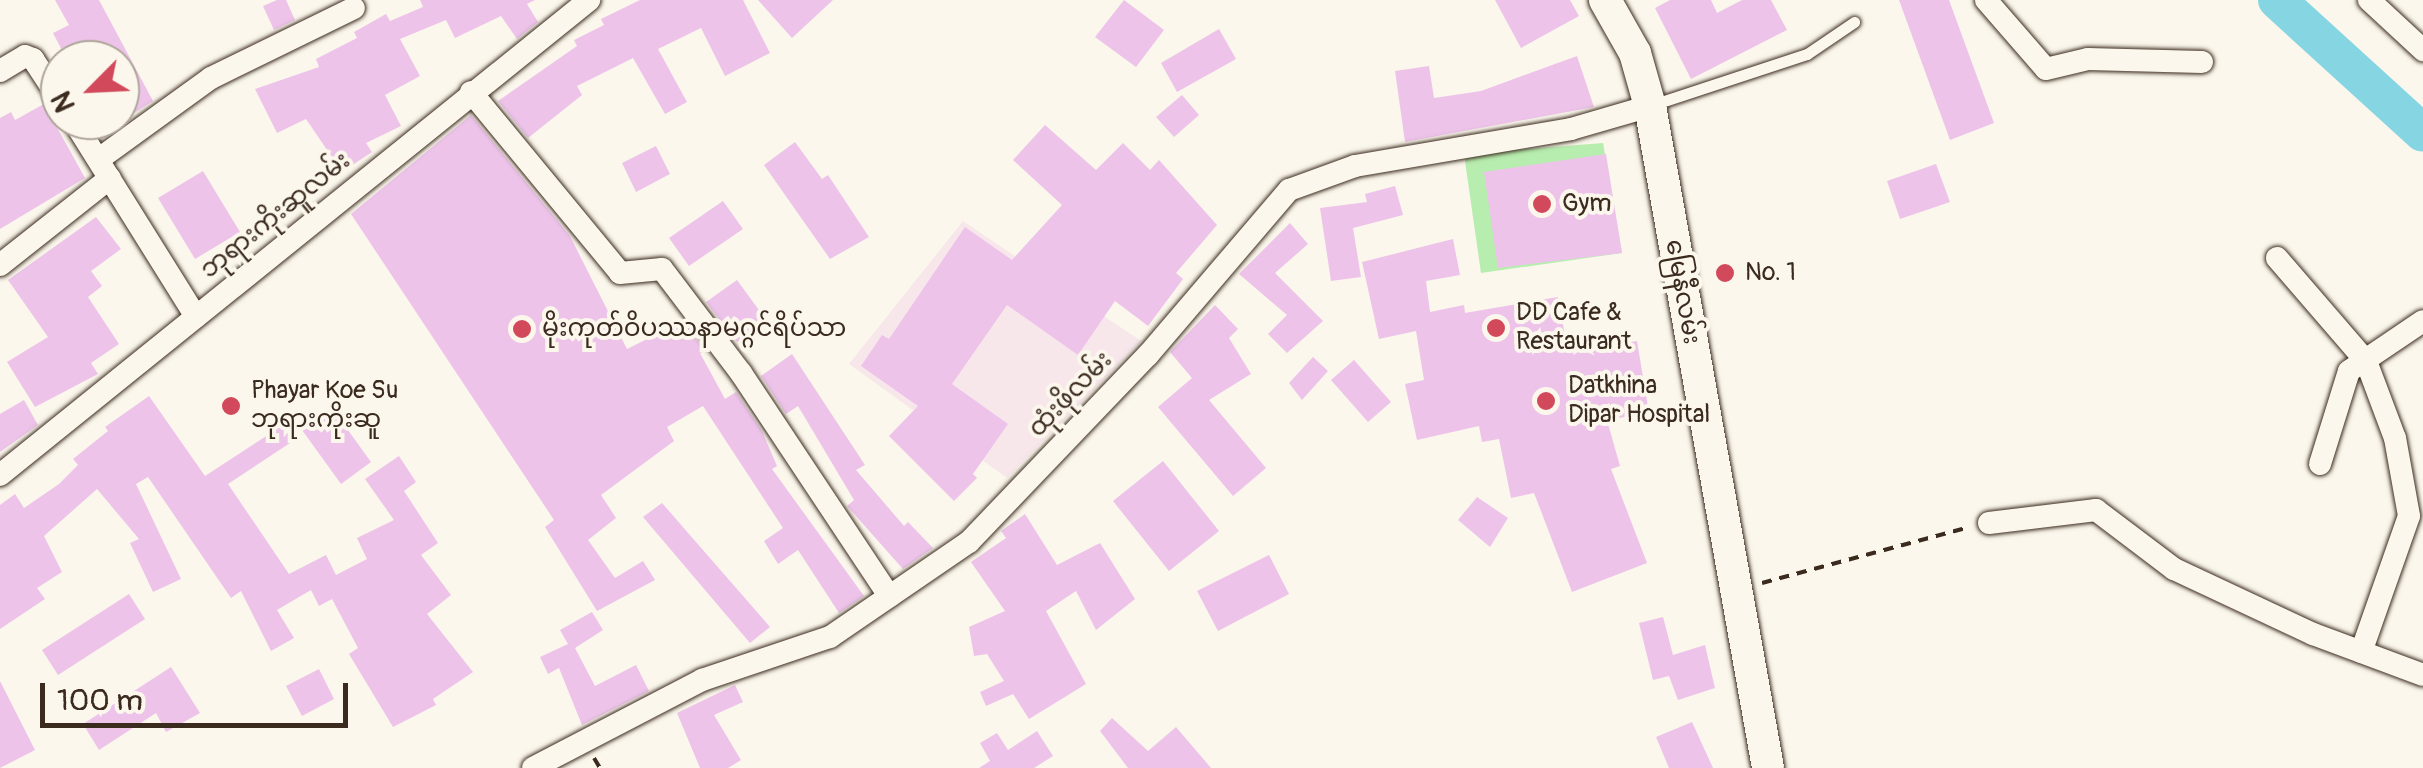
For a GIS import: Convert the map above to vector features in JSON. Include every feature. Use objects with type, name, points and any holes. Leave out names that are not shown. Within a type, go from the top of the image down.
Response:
[{"type":"main road","name":"မြေနီလမ်း","points":[[1606,0],[1635,53],[1650,106],[1732,591],[1768,768]]},
{"type":"street","name":"ဘုရားကိုးဆူလမ်း","points":[[0,476],[589,0]]},
{"type":"street","points":[[1986,0],[2046,70],[2088,59],[2202,62]]},
{"type":"street","points":[[2369,0],[2423,50]]},
{"type":"street","points":[[0,266],[104,169],[211,78],[354,8]]},
{"type":"street","points":[[0,71],[25,56],[34,59],[40,68]]},
{"type":"street","points":[[471,92],[620,273],[662,269],[742,373],[889,596]]},
{"type":"street","name":"ထုံးဖိုလမ်း","points":[[532,768],[702,680],[830,637],[968,542],[1148,355],[1289,190],[1355,166],[1571,129],[1650,106]]},
{"type":"street","points":[[86,140],[196,317]]},
{"type":"street","points":[[2277,258],[2366,361],[2395,438],[2409,516],[2361,652]]},
{"type":"street","points":[[2320,464],[2349,371],[2423,321]]},
{"type":"street","points":[[1989,523],[2096,510],[2174,569],[2361,652],[2423,675]]},
{"type":"lane","points":[[1650,106],[1807,54],[1854,22]]},
{"type":"path","points":[[1732,591],[1989,523]]},
{"type":"shaded area","points":[[963,221],[1141,341],[1007,478],[849,364]]},
{"type":"green space","name":"Gym","points":[[1603,143],[1622,253],[1481,273],[1464,154]]},
{"type":"building","points":[[55,0],[99,0],[120,40],[57,40],[53,33],[69,25]]},
{"type":"building","points":[[286,0],[295,20],[274,30],[263,6]]},
{"type":"building","points":[[420,0],[535,0],[527,4],[538,22],[517,39],[501,16],[455,38],[446,20],[400,39],[420,76],[385,95],[401,126],[366,143],[372,152],[342,172],[306,119],[277,133],[255,89],[319,67],[316,59],[357,38],[354,32],[386,14],[390,21],[423,7]]},
{"type":"building","points":[[640,0],[743,0],[770,53],[725,76],[701,28],[658,49],[687,102],[665,114],[633,58],[577,86],[582,95],[528,138],[498,101],[577,46],[574,40],[604,25],[601,19]]},
{"type":"building","points":[[758,0],[833,0],[792,38]]},
{"type":"building","points":[[1124,0],[1164,30],[1136,67],[1095,37]]},
{"type":"building","points":[[1495,0],[1570,0],[1579,16],[1521,48]]},
{"type":"building","points":[[1670,0],[1711,0],[1717,13],[1742,0],[1771,0],[1787,30],[1691,79],[1655,8]]},
{"type":"building","points":[[1899,0],[1949,0],[1994,123],[1950,140]]},
{"type":"building","points":[[1219,29],[1236,59],[1177,92],[1161,63]]},
{"type":"building","points":[[1577,56],[1594,107],[1405,142],[1395,71],[1429,66],[1434,98],[1481,91]]},
{"type":"building","points":[[140,77],[153,101],[140,109]]},
{"type":"building","points":[[1182,95],[1199,115],[1174,137],[1156,117]]},
{"type":"building","points":[[40,106],[40,140],[64,140],[85,178],[0,229],[0,118],[11,112],[15,120]]},
{"type":"building","name":"မိုးကုတ်ဝိပဿနာမဂ္ဂင်ရိပ်သာ","points":[[471,115],[570,236],[627,349],[683,321],[705,351],[700,353],[725,399],[736,392],[762,431],[777,466],[772,469],[864,596],[839,613],[798,550],[778,564],[764,541],[783,528],[703,406],[667,427],[674,441],[601,495],[616,518],[588,540],[615,578],[643,561],[655,580],[597,611],[545,527],[554,520],[351,214]]},
{"type":"building","points":[[1045,125],[1096,170],[1123,143],[1150,170],[1159,160],[1217,225],[1176,273],[1183,279],[1148,326],[1115,301],[1078,355],[1007,305],[952,384],[1008,424],[973,474],[977,478],[954,501],[889,436],[918,406],[861,366],[882,335],[889,339],[965,227],[1012,260],[1062,205],[1013,160]]},
{"type":"building","points":[[795,142],[822,179],[828,175],[869,237],[830,259],[764,165]]},
{"type":"building","points":[[656,146],[670,174],[636,192],[622,163]]},
{"type":"building","name":"Gym","points":[[1606,154],[1622,253],[1498,268],[1484,172]]},
{"type":"building","points":[[1936,164],[1950,202],[1900,219],[1887,181]]},
{"type":"building","points":[[203,171],[240,232],[195,259],[158,198]]},
{"type":"building","points":[[1395,186],[1403,215],[1353,228],[1361,277],[1331,281],[1320,208],[1367,202],[1365,194]]},
{"type":"building","points":[[723,201],[743,229],[689,266],[669,238]]},
{"type":"building","points":[[96,217],[121,249],[91,271],[102,286],[88,297],[119,344],[91,363],[98,374],[35,407],[7,362],[48,337],[8,280]]},
{"type":"building","points":[[1290,223],[1308,244],[1275,273],[1323,321],[1287,353],[1268,334],[1287,315],[1239,274]]},
{"type":"building","points":[[1453,239],[1460,275],[1426,281],[1430,312],[1464,305],[1465,313],[1558,297],[1568,352],[1637,341],[1649,413],[1607,420],[1620,466],[1611,469],[1647,563],[1572,592],[1534,493],[1511,498],[1499,439],[1482,442],[1479,426],[1417,440],[1405,384],[1424,380],[1416,331],[1379,339],[1362,262]]},
{"type":"building","points":[[737,280],[767,321],[737,342],[706,302]]},
{"type":"building","points":[[1215,305],[1238,329],[1229,338],[1251,374],[1209,400],[1266,468],[1233,496],[1158,407],[1192,378],[1170,352]]},
{"type":"building","points":[[792,354],[865,465],[856,470],[904,526],[908,522],[933,548],[903,569],[847,506],[854,500],[798,406],[786,414],[761,376]]},
{"type":"building","points":[[1313,357],[1328,371],[1302,400],[1289,383]]},
{"type":"building","points":[[1354,360],[1391,402],[1368,422],[1331,380]]},
{"type":"building","points":[[149,396],[205,476],[283,425],[293,441],[228,484],[289,574],[326,555],[336,575],[367,559],[357,538],[394,520],[365,479],[399,456],[416,482],[404,491],[438,543],[421,555],[451,595],[427,614],[473,672],[433,699],[436,705],[393,727],[349,654],[358,648],[332,599],[319,606],[311,590],[277,610],[294,638],[271,651],[241,591],[231,598],[148,477],[136,484],[181,579],[153,592],[130,543],[139,539],[97,489],[44,536],[62,572],[37,588],[45,599],[0,629],[0,505],[15,494],[24,508],[59,484],[78,465],[73,459],[108,431],[105,427]]},
{"type":"building","points":[[24,400],[38,425],[0,452],[0,414]]},
{"type":"building","points":[[332,408],[371,462],[341,484],[302,430]]},
{"type":"building","points":[[1163,461],[1219,531],[1169,571],[1113,501]]},
{"type":"building","points":[[1477,497],[1508,518],[1490,547],[1458,520]]},
{"type":"building","points":[[662,503],[770,627],[750,643],[643,517]]},
{"type":"building","points":[[1025,514],[1057,565],[1100,543],[1135,599],[1096,630],[1076,591],[1046,611],[1086,684],[1029,719],[1013,694],[986,706],[980,692],[1004,681],[987,654],[974,656],[969,627],[1005,611],[971,562],[1006,538],[1001,531]]},
{"type":"building","points":[[1269,555],[1289,594],[1218,631],[1197,591]]},
{"type":"building","points":[[129,594],[145,619],[58,675],[42,650]]},
{"type":"building","points":[[592,612],[603,630],[575,648],[595,686],[636,665],[649,691],[582,725],[559,668],[548,674],[540,657],[568,644],[560,630]]},
{"type":"building","points":[[1663,617],[1673,655],[1705,645],[1715,688],[1678,700],[1669,676],[1653,680],[1639,623]]},
{"type":"building","points":[[171,667],[200,713],[166,732],[156,713],[99,750],[83,724]]},
{"type":"building","points":[[319,669],[334,699],[302,716],[286,686]]},
{"type":"building","points":[[0,681],[35,750],[0,768]]},
{"type":"building","points":[[735,685],[743,702],[714,715],[741,760],[728,768],[700,768],[677,713]]},
{"type":"building","points":[[1112,718],[1148,751],[1176,727],[1211,768],[1128,768],[1100,731]]},
{"type":"building","points":[[1692,722],[1713,768],[1669,768],[1656,737]]},
{"type":"building","points":[[1037,731],[1053,756],[1034,768],[979,768],[990,761],[980,743],[997,733],[1008,750]]},
{"type":"waterway","points":[[2277,0],[2423,133]]},
{"type":"place","name":"Gym","points":[[1542,204]]},
{"type":"place","name":"No. 1","points":[[1725,273]]},
{"type":"place","name":"DD Cafe & Restaurant","points":[[1496,328]]},
{"type":"place","name":"မိုးကုတ်ဝိပဿနာမဂ္ဂင်ရိပ်သာ","points":[[522,329]]},
{"type":"place","name":"Datkhina Dipar Hospital","points":[[1546,401]]},
{"type":"place","name":"Phayar Koe Su ဘုရားကိုးဆူ","points":[[231,406]]}]
